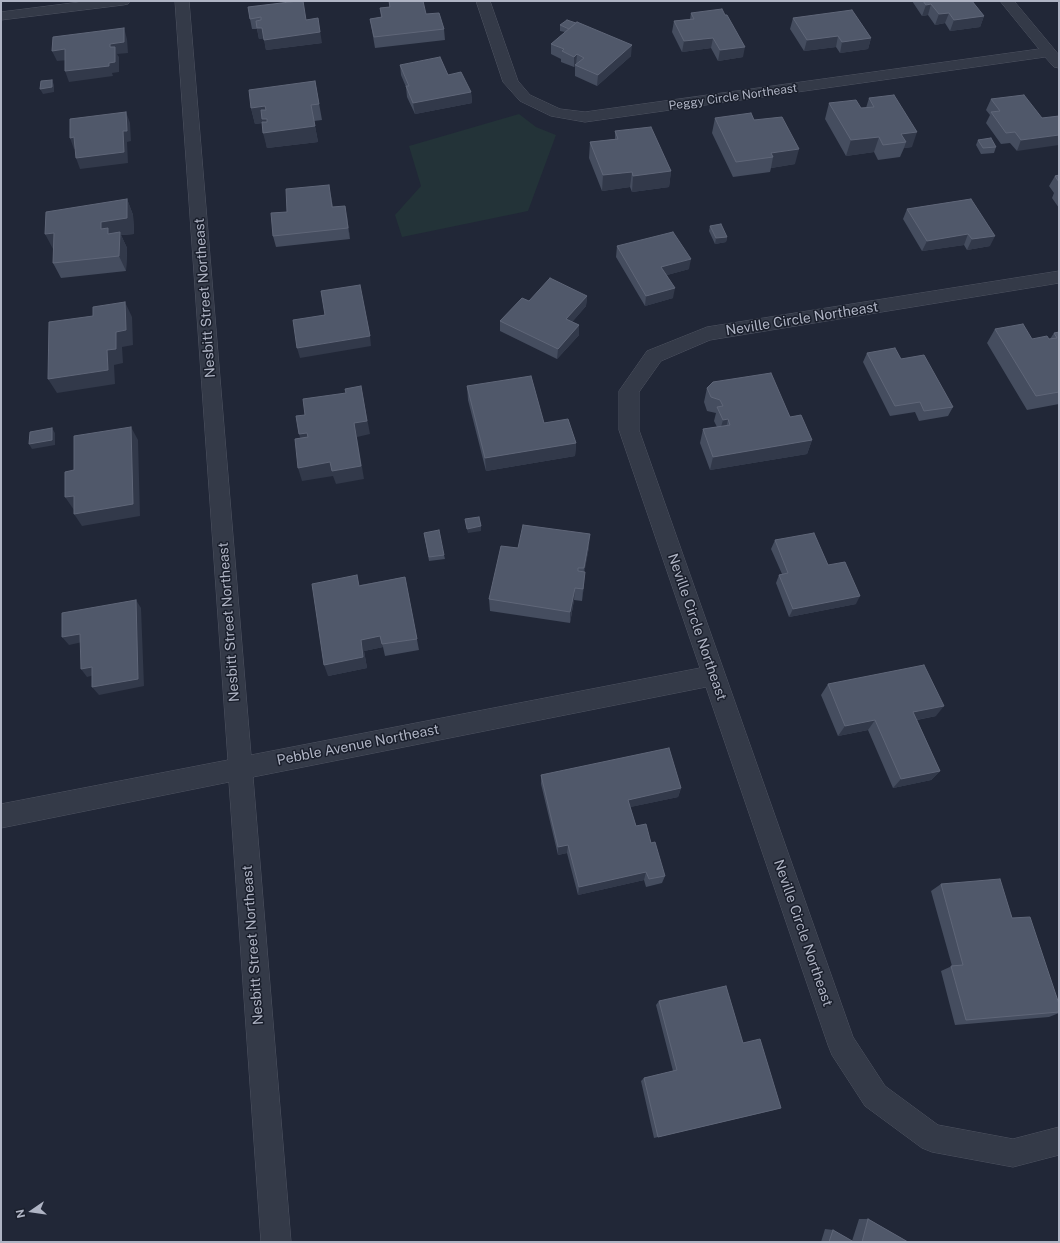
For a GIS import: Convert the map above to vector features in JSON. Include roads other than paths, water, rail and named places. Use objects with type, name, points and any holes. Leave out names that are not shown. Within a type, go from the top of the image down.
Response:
[{"type":"street","points":[[1,16],[122,1]]},
{"type":"street","name":"Nesbitt Street Northeast","points":[[182,1],[276,1242]]},
{"type":"street","name":"Peggy Circle Northeast","points":[[483,1],[511,82],[525,98],[556,113],[585,118],[1049,52]]},
{"type":"street","points":[[1007,1],[1059,64]]},
{"type":"street","name":"Neville Circle Northeast","points":[[1059,277],[707,334],[654,356],[629,391],[629,430],[842,1045],[875,1096],[932,1138],[1013,1154],[1059,1141]]},
{"type":"street","name":"Pebble Avenue Northeast","points":[[1,816],[714,675]]}]
